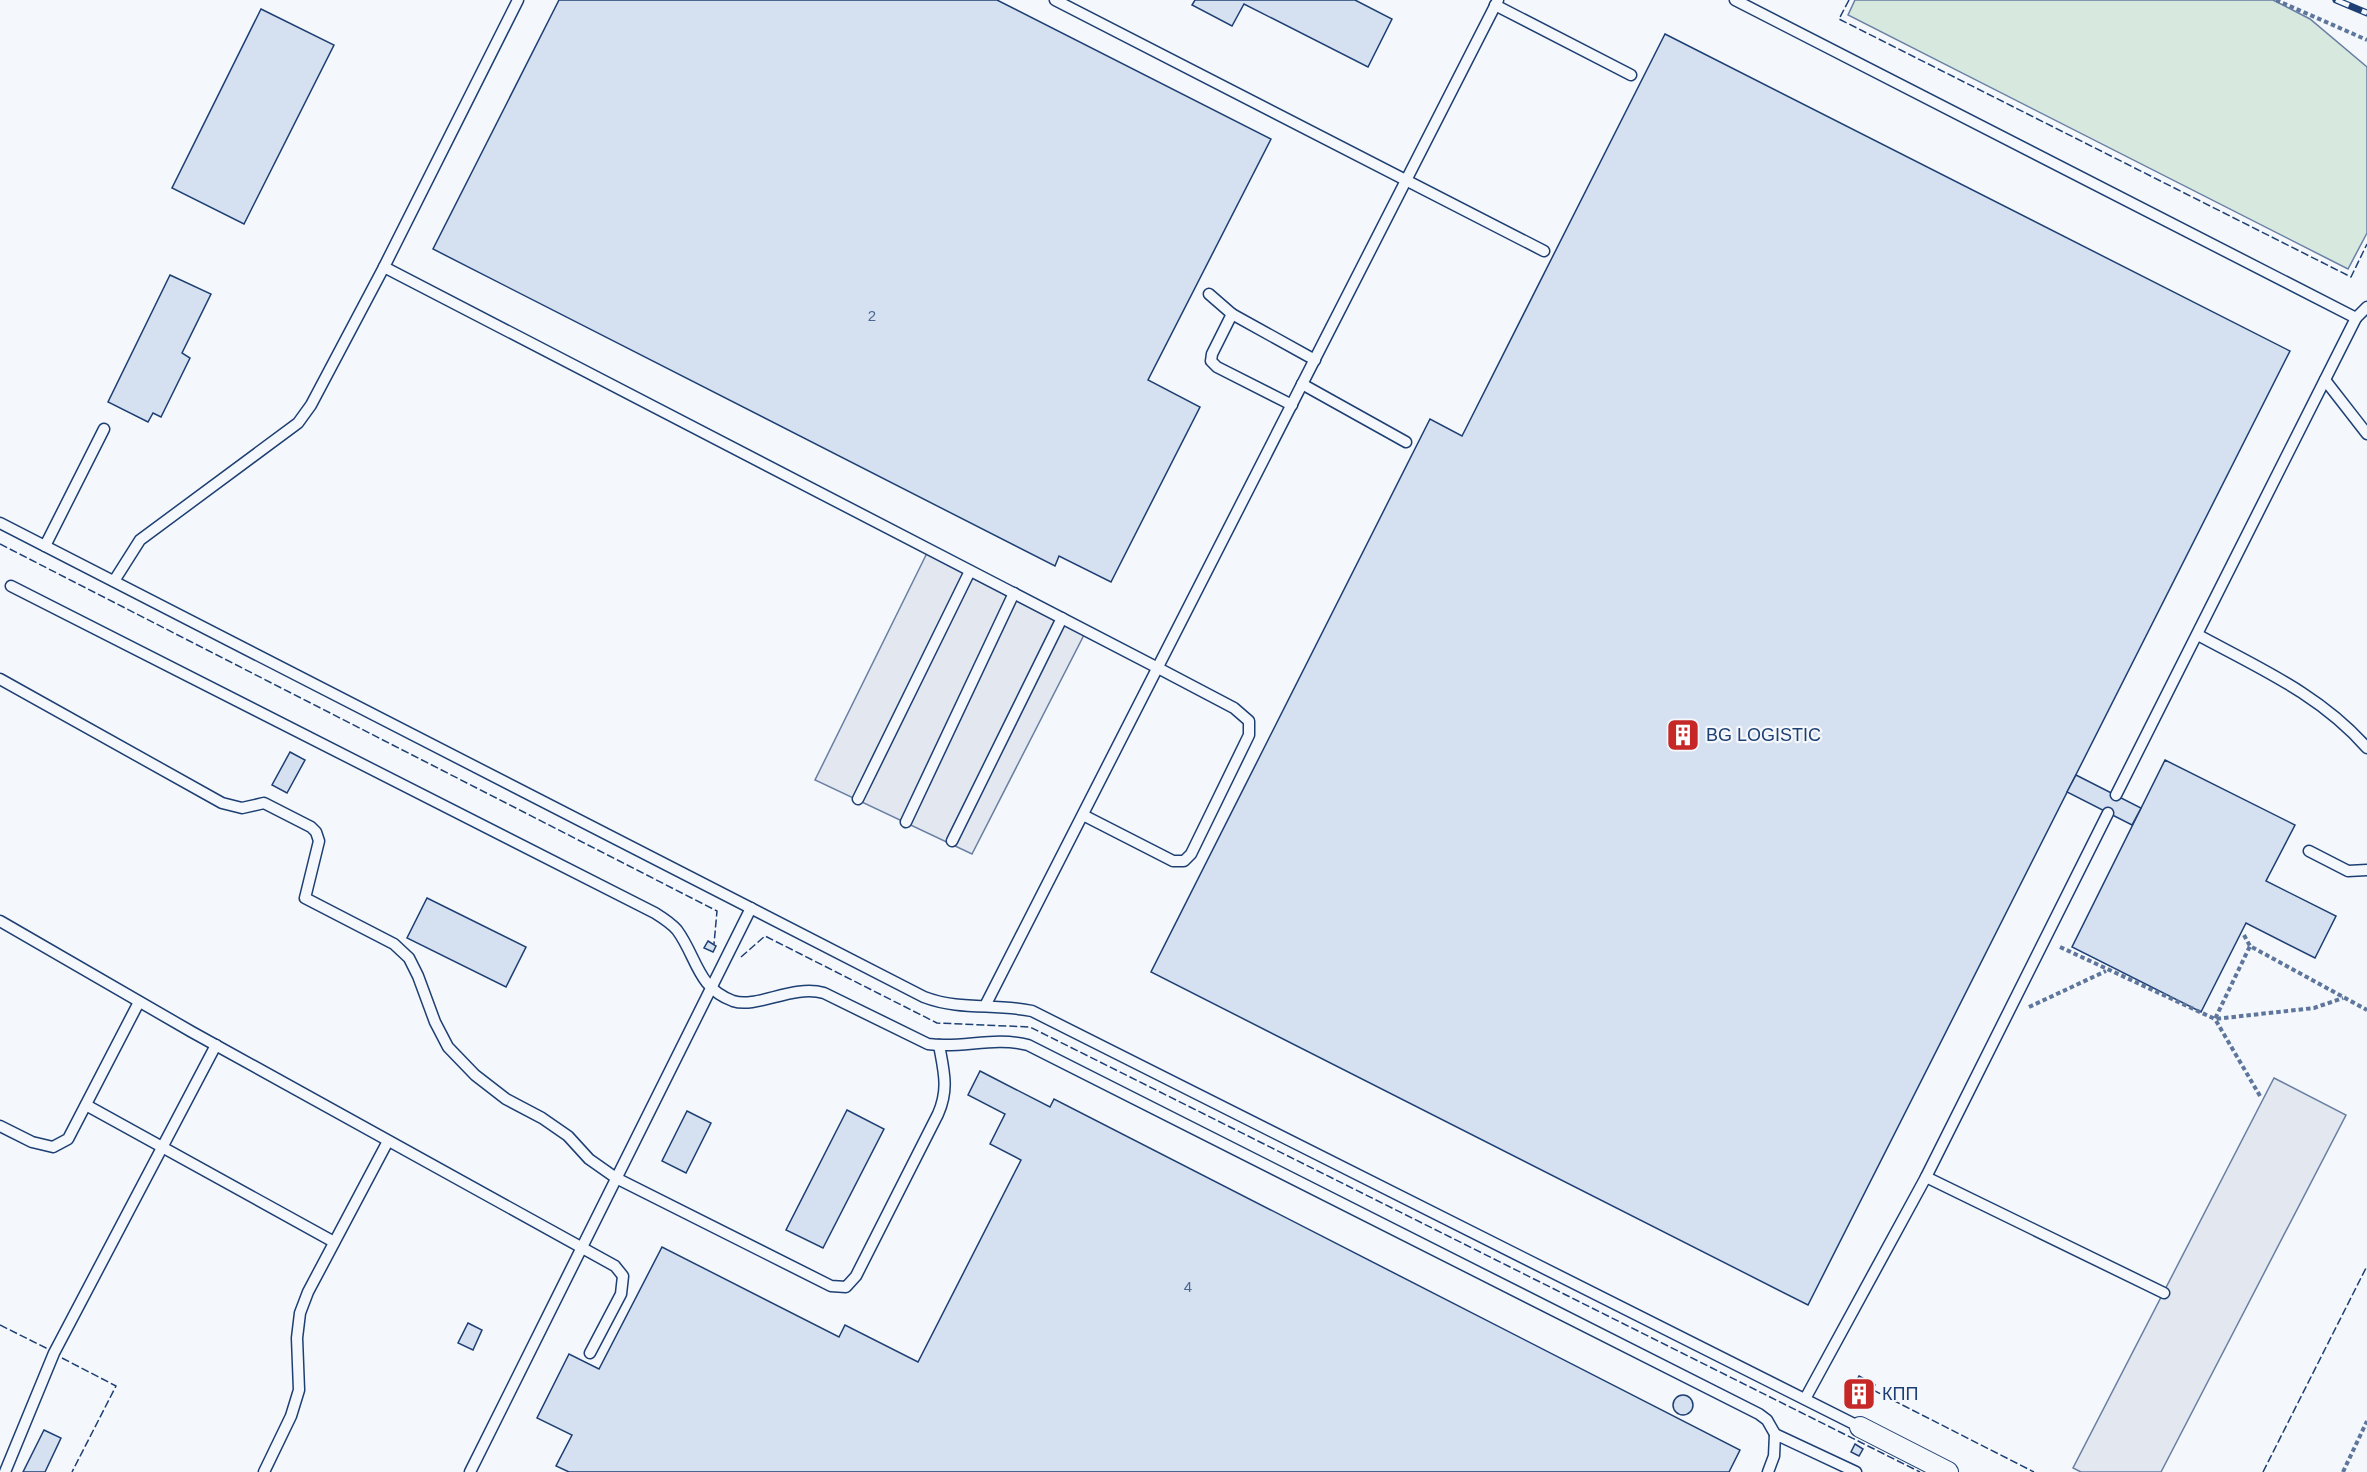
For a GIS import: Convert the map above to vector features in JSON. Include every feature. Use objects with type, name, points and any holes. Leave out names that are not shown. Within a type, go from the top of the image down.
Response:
[{"type":"street","points":[[1860,1427],[1948,1472]]},
{"type":"lane","points":[[114,581],[140,540],[298,423],[310,405],[384,267],[518,0]]},
{"type":"lane","points":[[1055,0],[1544,251]]},
{"type":"lane","points":[[1735,0],[2356,318]]},
{"type":"lane","points":[[985,1006],[1497,2],[1631,75]]},
{"type":"lane","points":[[384,267],[1158,668],[1245,716],[1251,727],[1191,854],[1184,861],[1173,861],[1083,815]]},
{"type":"lane","points":[[1209,294],[1232,314],[1315,360]]},
{"type":"lane","points":[[2116,795],[2356,318],[2367,307]]},
{"type":"lane","points":[[1232,314],[1212,354],[1211,361],[1217,367],[1292,405]]},
{"type":"lane","points":[[2325,380],[2367,434]]},
{"type":"lane","points":[[1302,384],[1406,441]]},
{"type":"lane","points":[[45,546],[104,429]]},
{"type":"lane","points":[[0,523],[924,997],[944,1005],[1009,1007],[1032,1011],[1860,1427]]},
{"type":"lane","points":[[858,799],[970,571]]},
{"type":"lane","points":[[10,586],[655,913],[676,929],[710,990],[740,1002],[813,990],[824,993],[917,1040],[939,1046],[997,1040],[1028,1045],[1759,1414],[1767,1420],[1775,1434],[1774,1456],[1768,1472]]},
{"type":"lane","points":[[906,822],[1014,593]]},
{"type":"lane","points":[[952,841],[1062,618]]},
{"type":"lane","points":[[2198,635],[2310,696],[2354,733],[2367,748]]},
{"type":"lane","points":[[0,679],[222,803],[242,808],[264,803],[316,832],[318,849],[305,898],[394,944],[409,958],[435,1022],[448,1047],[475,1075],[506,1099],[542,1118],[568,1136],[589,1159],[616,1178],[831,1286],[846,1287],[856,1276],[945,1100],[946,1083],[939,1046]]},
{"type":"lane","points":[[1805,1399],[1926,1177],[2108,813]]},
{"type":"lane","points":[[2309,851],[2348,871],[2367,870]]},
{"type":"lane","points":[[470,1472],[751,908]]},
{"type":"lane","points":[[0,921],[139,1002],[615,1266],[623,1276],[621,1294],[590,1353]]},
{"type":"lane","points":[[0,1126],[32,1142],[53,1147],[68,1139],[139,1002]]},
{"type":"lane","points":[[5,1472],[54,1353],[216,1045]]},
{"type":"lane","points":[[86,1105],[334,1242]]},
{"type":"lane","points":[[264,1472],[291,1416],[299,1390],[297,1338],[300,1313],[334,1242],[388,1141]]},
{"type":"lane","points":[[1926,1177],[2164,1293]]},
{"type":"lane","points":[[1775,1434],[1856,1472]]},
{"type":"path","points":[[2276,0],[2367,40]]},
{"type":"path","points":[[2244,935],[2250,946],[2367,1010]]},
{"type":"path","points":[[2215,1019],[2250,946]]},
{"type":"path","points":[[2060,947],[2215,1019],[2314,1008],[2344,998]]},
{"type":"path","points":[[2021,1010],[2107,970]]},
{"type":"path","points":[[2215,1019],[2260,1096]]},
{"type":"path","points":[[2343,1472],[2367,1421]]},
{"type":"shaded area","points":[[1855,0],[2273,0],[2310,19],[2367,67],[2367,233],[2348,269],[1848,15]]},
{"type":"shaded area","points":[[929,549],[1086,631],[972,854],[815,780]]},
{"type":"shaded area","points":[[2274,1078],[2346,1115],[2161,1472],[2081,1472],[2073,1468]]},
{"type":"building","points":[[559,0],[997,0],[1271,139],[1148,380],[1200,407],[1111,582],[1059,556],[1055,566],[433,249]]},
{"type":"building","points":[[1195,0],[1355,0],[1392,19],[1368,67],[1244,4],[1232,26],[1192,5]]},
{"type":"building","points":[[261,9],[334,45],[244,224],[172,188]]},
{"type":"building","name":"BG LOGISTIC","points":[[1665,34],[2290,351],[1808,1305],[1151,972],[1430,419],[1462,436]]},
{"type":"building","points":[[170,275],[211,294],[182,353],[190,358],[161,417],[153,413],[148,422],[108,402]]},
{"type":"building","points":[[290,752],[305,760],[287,793],[272,785]]},
{"type":"building","points":[[2165,760],[2295,825],[2266,881],[2336,916],[2315,958],[2246,923],[2201,1012],[2072,947]]},
{"type":"building","points":[[2076,775],[2141,808],[2132,825],[2067,792]]},
{"type":"building","points":[[427,898],[526,947],[506,987],[407,938]]},
{"type":"building","points":[[708,941],[716,946],[713,952],[704,948]]},
{"type":"building","points":[[980,1071],[1050,1107],[1054,1099],[1740,1450],[1729,1472],[569,1472],[556,1466],[572,1435],[537,1418],[569,1354],[599,1369],[662,1247],[839,1337],[845,1325],[918,1362],[1021,1160],[990,1144],[1005,1114],[968,1095]]},
{"type":"building","points":[[847,1110],[884,1129],[823,1248],[786,1230]]},
{"type":"building","points":[[687,1111],[711,1123],[686,1173],[662,1161]]},
{"type":"building","points":[[468,1323],[482,1330],[473,1350],[458,1343]]},
{"type":"building","name":"КПП","points":[[1859,1376],[1875,1385],[1862,1409],[1846,1399]]},
{"type":"building","points":[[1683,1395],[1690,1398],[1693,1405],[1690,1412],[1683,1415],[1676,1412],[1673,1405],[1676,1398]]},
{"type":"building","points":[[44,1430],[61,1438],[45,1472],[23,1472]]},
{"type":"building","points":[[1855,1444],[1863,1449],[1859,1456],[1851,1452]]},
{"type":"railway","points":[[2336,0],[2367,13]]},
{"type":"fence","points":[[1849,0],[1839,19],[2351,277],[2367,244]]},
{"type":"fence","points":[[0,544],[717,911],[714,944]]},
{"type":"fence","points":[[741,957],[765,936],[937,1023],[1030,1027],[1920,1472]]},
{"type":"fence","points":[[2263,1472],[2367,1266]]},
{"type":"fence","points":[[0,1325],[48,1349]]},
{"type":"fence","points":[[62,1358],[116,1386],[72,1472]]},
{"type":"fence","points":[[1873,1390],[2034,1472]]},
{"type":"place","name":"BG LOGISTIC","points":[[1683,735]]},
{"type":"place","name":"КПП","points":[[1859,1394]]}]
